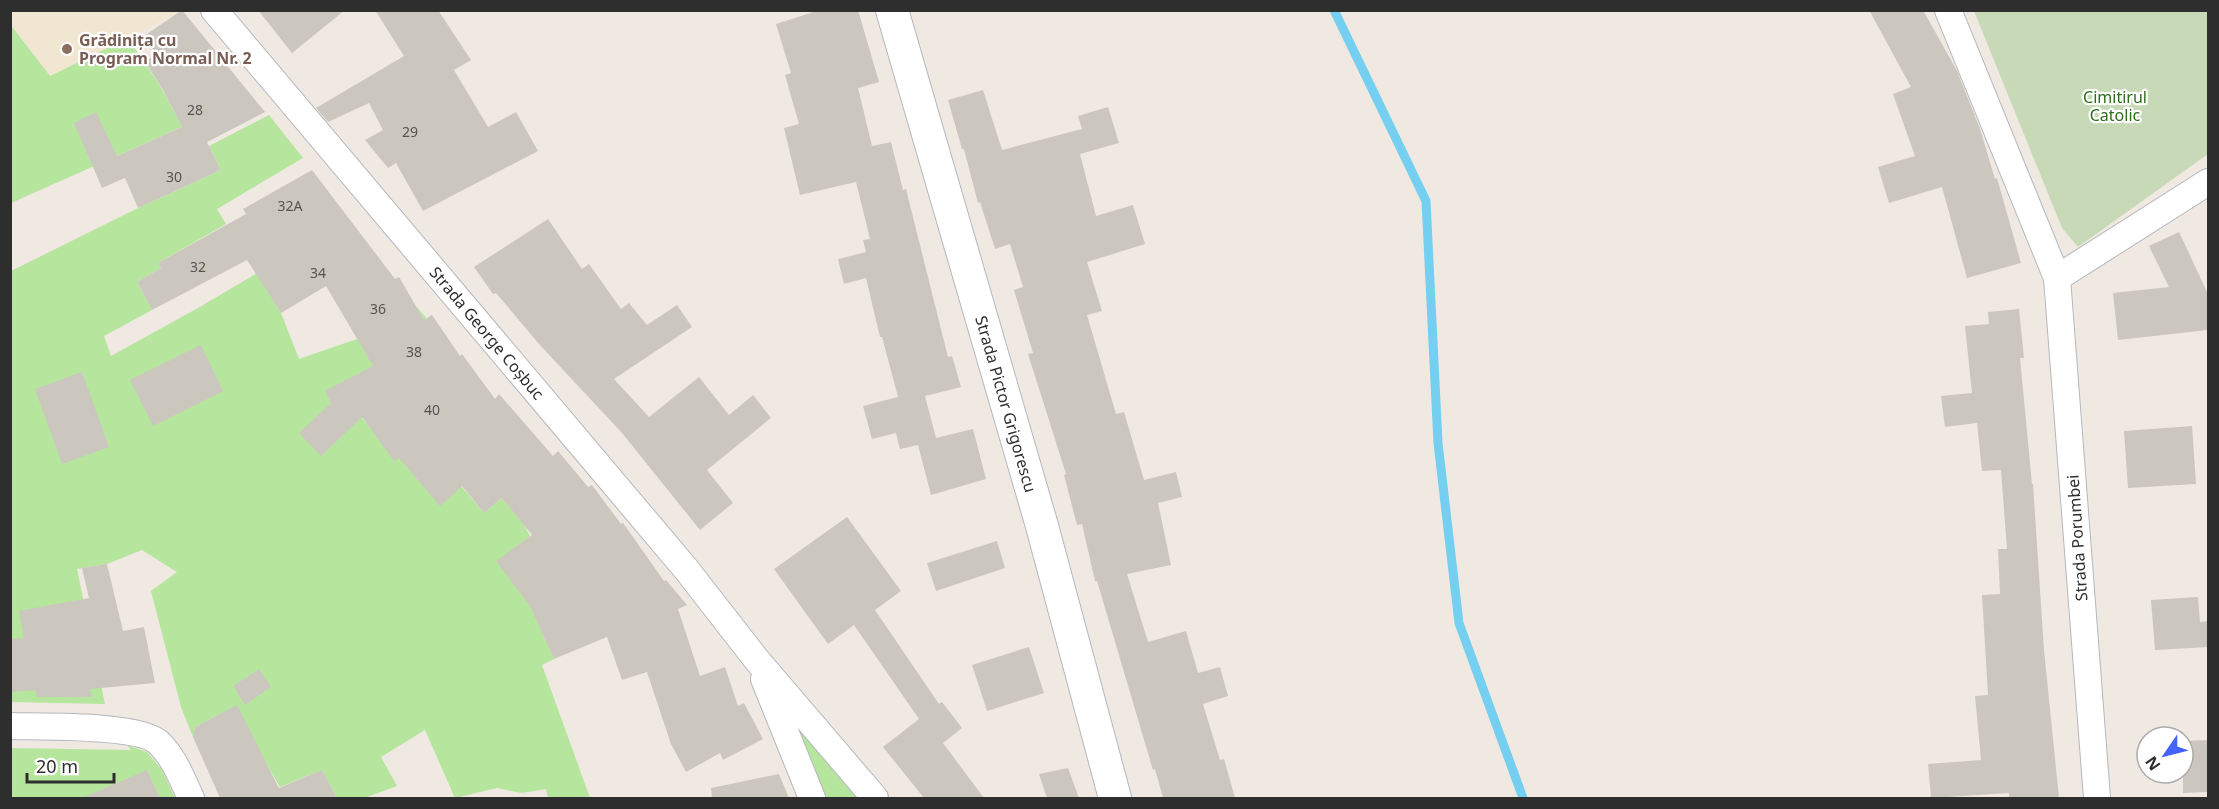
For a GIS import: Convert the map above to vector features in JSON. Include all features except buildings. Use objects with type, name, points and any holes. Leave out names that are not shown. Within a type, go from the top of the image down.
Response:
[{"type":"street","name":"Strada George Coșbuc","points":[[214,10],[686,569],[756,659],[875,798]]},
{"type":"street","name":"Strada Pictor Grigorescu","points":[[892,10],[1042,526],[1115,798]]},
{"type":"street","name":"Strada Porumbei","points":[[1948,10],[2057,278],[2097,798]]},
{"type":"street","points":[[2057,278],[2208,182]]},
{"type":"street","name":"Strada George Coșbuc","points":[[756,659],[812,798]]},
{"type":"street","points":[[10,726],[129,730],[158,741],[177,766],[191,798]]},
{"type":"shaded area","name":"Grădinița cu Program Normal Nr. 2","points":[[176,10],[178,13],[50,76],[11,24],[11,11]]},
{"type":"green space","name":"Cimitirul Catolic","points":[[1974,11],[2208,11],[2208,154],[2078,247],[2062,228]]},
{"type":"green space","points":[[10,24],[50,76],[128,38],[161,87],[182,127],[11,203]]},
{"type":"green space","points":[[269,115],[303,158],[217,209],[226,224],[158,263],[161,268],[137,282],[152,310],[104,336],[111,356],[303,246],[264,286],[281,313],[299,359],[357,339],[415,305],[427,319],[399,385],[362,418],[371,429],[447,422],[461,486],[484,513],[502,498],[523,523],[530,536],[531,607],[554,659],[542,665],[590,798],[548,798],[546,789],[522,793],[497,788],[455,798],[425,730],[381,757],[397,786],[364,798],[337,798],[322,770],[280,787],[261,754],[214,717],[195,727],[193,737],[181,707],[151,591],[177,572],[142,550],[107,564],[77,569],[105,704],[11,702],[11,271],[221,170],[209,146]]},
{"type":"green space","points":[[756,659],[875,798],[812,798]]},
{"type":"green space","points":[[127,745],[147,752],[162,770],[175,798],[160,798],[147,770],[123,792],[108,798],[11,798],[10,748],[131,750]]},
{"type":"waterway","points":[[1334,10],[1426,201],[1438,443],[1459,623],[1523,798]]},
{"type":"place","name":"Grădinița cu Program Normal Nr. 2","points":[[67,49]]}]
